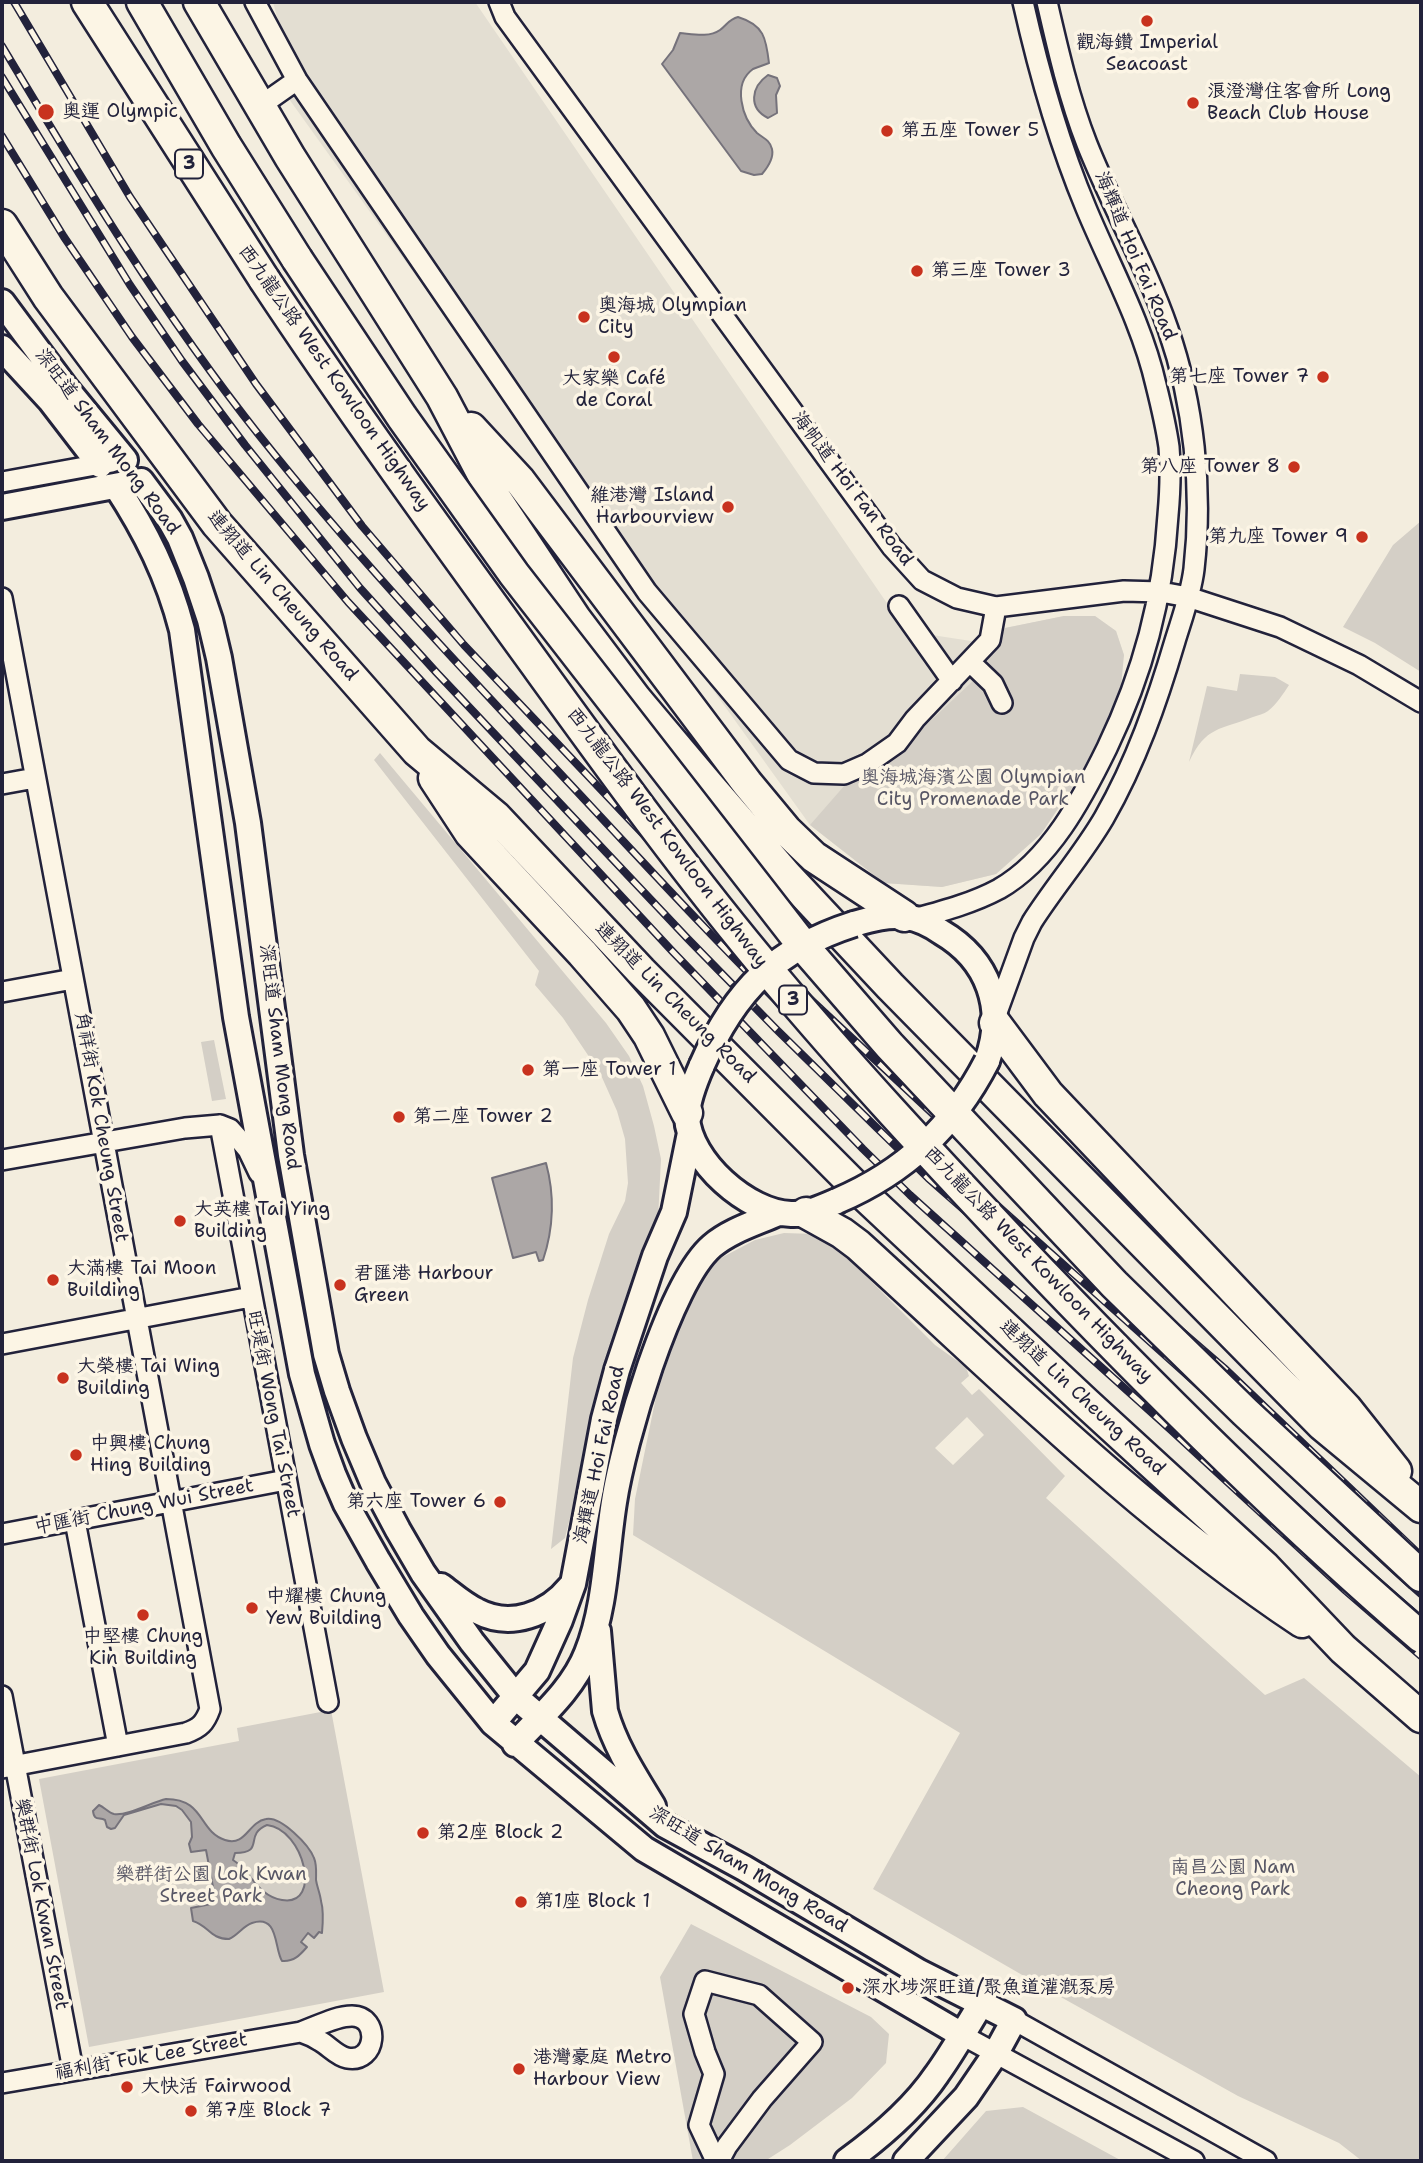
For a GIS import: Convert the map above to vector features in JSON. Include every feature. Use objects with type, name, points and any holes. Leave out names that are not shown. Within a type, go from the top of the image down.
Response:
[{"type":"highway","name":"西九龍公路 West Kowloon Highway","points":[[88,2],[264,278],[372,436],[631,796],[770,974],[863,1081],[1089,1322],[1280,1509],[1356,1581],[1421,1637]]},
{"type":"highway","name":"西九龍公路 West Kowloon Highway","points":[[142,2],[226,146],[402,417],[514,574],[804,947],[889,1045],[1114,1284],[1245,1412],[1421,1576]]},
{"type":"highway","points":[[206,8],[290,157],[442,397],[494,496],[575,618],[636,699],[779,866],[890,986],[1322,1425],[1421,1507]]},
{"type":"highway","name":"連翔道 Lin Cheung Road","points":[[2,225],[48,297],[211,516],[417,751],[496,817],[641,971],[862,1193],[1265,1567],[1343,1649],[1421,1717]]},
{"type":"highway","points":[[442,397],[520,481],[739,773],[786,830],[827,866],[909,918]]},
{"type":"highway","points":[[417,751],[470,832],[631,1009],[649,1036],[689,1123]]},
{"type":"highway","points":[[995,1019],[1048,1094],[1346,1408],[1421,1500]]},
{"type":"highway","points":[[792,1213],[842,1233],[859,1245],[1139,1498],[1249,1587],[1343,1649]]},
{"type":"main road","name":"深旺道 Sham Mong Road","points":[[2,302],[65,387],[125,460]]},
{"type":"main road","name":"深旺道 Sham Mong Road","points":[[2,348],[50,400],[100,464]]},
{"type":"main road","name":"深旺道 Sham Mong Road","points":[[141,481],[180,538],[210,620],[248,823],[291,1155],[326,1354],[337,1391],[373,1483],[398,1530],[423,1573],[472,1642],[517,1698],[666,1825],[919,1972],[1014,2021]]},
{"type":"main road","points":[[2,507],[141,481]]},
{"type":"main road","name":"深旺道 Sham Mong Road","points":[[116,486],[146,533],[177,608],[182,630],[236,1017],[265,1183],[302,1374],[322,1444],[346,1504],[411,1616],[438,1655],[493,1723],[515,1744],[644,1849],[962,2035]]},
{"type":"main road","points":[[217,876],[227,834],[239,824],[248,823]]},
{"type":"main road","name":"海輝道 Hoi Fai Road","points":[[493,1723],[517,1698],[544,1659],[573,1584],[604,1419],[617,1370],[655,1256],[674,1212],[702,1065],[724,1022],[750,986],[779,959],[796,948],[854,924],[883,917],[909,918],[951,938],[973,958],[987,981],[995,1019],[995,1036],[987,1061],[962,1104],[946,1124],[914,1155],[866,1189],[837,1201],[732,1233],[713,1245],[702,1257],[673,1309],[645,1385],[627,1446],[615,1499],[597,1623],[582,1665],[563,1692],[515,1744]]},
{"type":"main road","points":[[689,1123],[704,1157],[724,1184],[745,1199],[792,1213]]},
{"type":"main road","points":[[423,1573],[471,1608],[502,1619],[523,1618],[543,1612],[560,1600],[573,1584]]},
{"type":"main road","points":[[597,1623],[605,1711],[609,1724],[618,1748],[666,1825]]},
{"type":"main road","points":[[847,2161],[892,2125],[921,2094],[937,2075],[981,2004]]},
{"type":"main road","points":[[905,2161],[966,2098],[1014,2021]]},
{"type":"street","points":[[255,2],[297,80],[647,592],[789,760],[814,772],[844,774],[867,764],[897,743],[915,719],[990,640],[996,607]]},
{"type":"street","name":"海帆道 Hoi Fan Road","points":[[499,2],[505,17],[892,547],[922,580],[957,598],[996,607],[1124,591],[1161,592],[1188,597],[1280,628],[1359,665],[1421,702]]},
{"type":"street","name":"海輝道 Hoi Fai Road","points":[[909,918],[961,905],[1000,888],[1028,867],[1055,836],[1093,777],[1128,703],[1161,592],[1171,481],[1168,446],[1156,382],[1124,293],[1067,159],[1044,92],[1023,2]]},
{"type":"street","name":"海輝道 Hoi Fai Road","points":[[995,1019],[1032,922],[1086,847],[1119,788],[1141,741],[1161,688],[1188,597],[1194,560],[1196,478],[1191,426],[1182,377],[1168,328],[1087,144],[1066,84],[1047,2]]},
{"type":"street","points":[[260,106],[297,80]]},
{"type":"street","points":[[2,482],[125,460]]},
{"type":"street","name":"深旺道 Sham Mong Road","points":[[125,460],[141,481]]},
{"type":"street","name":"深旺道 Sham Mong Road","points":[[100,464],[116,486]]},
{"type":"street","name":"角祥街 Kok Cheung Street","points":[[2,598],[10,682],[35,778],[209,1697],[210,1709],[206,1720],[198,1729],[118,1745]]},
{"type":"street","points":[[899,606],[952,681]]},
{"type":"street","points":[[970,662],[993,684],[1002,702]]},
{"type":"street","points":[[2,784],[35,778]]},
{"type":"street","points":[[2,992],[73,979]]},
{"type":"street","points":[[2,1160],[207,1124],[220,1125],[230,1129],[248,1150],[265,1183]]},
{"type":"street","name":"旺堤街 Wong Tai Street","points":[[220,1125],[328,1702]]},
{"type":"street","points":[[2,1344],[251,1297]]},
{"type":"street","name":"中匯街 Chung Wui Street","points":[[2,1534],[286,1480]]},
{"type":"street","points":[[8,1766],[118,1745],[75,1521]]},
{"type":"street","name":"樂群街 Lok Kwan Street","points":[[2,1696],[8,1766],[73,2070]]},
{"type":"street","points":[[705,1981],[759,1996],[812,2042],[762,2099],[718,2161],[699,2125],[714,2074],[694,2014],[705,1981]]},
{"type":"street","name":"深旺道 Sham Mong Road","points":[[1014,2021],[1266,2161]]},
{"type":"street","name":"福利街 Fuk Lee Street","points":[[2,2083],[300,2032]]},
{"type":"street","name":"深旺道 Sham Mong Road","points":[[962,2035],[1194,2161]]},
{"type":"shaded area","points":[[273,2],[475,2],[906,631],[997,645],[1005,628],[1064,616],[1095,616],[1116,631],[1124,655],[1082,773],[1041,834],[996,874],[942,887],[884,883],[810,825],[289,99],[280,28]]},
{"type":"shaded area","points":[[738,17],[758,28],[765,40],[768,54],[769,63],[753,69],[747,75],[741,92],[747,119],[772,149],[771,159],[762,174],[754,175],[741,171],[662,64],[673,50],[680,33],[711,34]]},
{"type":"shaded area","points":[[768,75],[777,78],[780,86],[776,95],[777,113],[768,118],[757,109],[754,97],[758,85]]},
{"type":"shaded area","points":[[546,1163],[552,1212],[543,1260],[539,1261],[536,1252],[513,1258],[492,1178]]},
{"type":"shaded area","points":[[166,1799],[188,1804],[216,1836],[225,1840],[238,1840],[266,1819],[279,1822],[294,1832],[307,1846],[315,1861],[316,1880],[323,1909],[322,1933],[319,1932],[314,1938],[308,1933],[301,1942],[307,1947],[293,1959],[282,1961],[274,1934],[267,1923],[252,1923],[229,1939],[213,1935],[193,1921],[191,1908],[216,1903],[206,1850],[191,1852],[191,1822],[182,1810],[176,1806],[161,1804],[124,1815],[115,1828],[111,1829],[107,1827],[105,1820],[96,1817],[93,1811],[99,1805],[112,1813],[120,1814]],"holes":[[[267,1825],[280,1830],[291,1839],[304,1867],[302,1892],[295,1899],[282,1900],[266,1894],[233,1860],[235,1853],[250,1850],[260,1829]]]},
{"type":"green space","points":[[1421,521],[1421,672],[1375,643],[1343,627],[1393,545]]},
{"type":"green space","name":"奧海城海濱公園 Olympian City Promenade Park","points":[[1064,616],[1095,616],[1116,631],[1124,655],[1120,697],[1082,773],[1041,834],[996,874],[942,887],[884,883],[810,825],[845,785],[907,743],[975,679],[998,645],[1005,628]]},
{"type":"green space","points":[[1240,674],[1275,677],[1289,685],[1266,712],[1208,735],[1189,762],[1207,686],[1237,691]]},
{"type":"green space","points":[[380,753],[606,1023],[629,1056],[643,1086],[654,1126],[661,1159],[658,1219],[637,1268],[609,1360],[565,1538],[551,1549],[573,1358],[609,1234],[625,1201],[628,1183],[625,1139],[617,1111],[600,1073],[563,1018],[535,985],[539,971],[374,760]]},
{"type":"green space","points":[[214,1040],[226,1099],[212,1101],[201,1042]]},
{"type":"green space","name":"南昌公園 Nam Cheong Park","points":[[784,1233],[814,1234],[835,1245],[935,1345],[966,1367],[969,1376],[961,1383],[972,1395],[979,1389],[1065,1476],[1046,1498],[1265,1695],[1304,1678],[1421,1777],[1421,2161],[1362,2161],[1339,2143],[1238,2096],[873,1889],[960,1733],[633,1535],[635,1499],[656,1397],[689,1296],[719,1259],[755,1240]],"holes":[[[967,1417],[984,1435],[953,1465],[935,1448]]]},
{"type":"green space","name":"樂群街公園 Lok Kwan Street Park","points":[[331,1710],[384,1992],[89,2047],[39,1779],[239,1741],[237,1728]]},
{"type":"green space","points":[[691,1924],[871,2017],[889,2034],[886,2063],[852,2098],[765,2161],[693,2161],[660,1977]]},
{"type":"green space","points":[[1023,2107],[1122,2161],[942,2161],[986,2111]]},
{"type":"railway","points":[[14,2],[130,197],[256,384],[362,526],[464,645],[717,912],[963,1142],[1224,1368],[1421,1556]]},
{"type":"railway","points":[[2,46],[124,245],[223,389],[330,521],[441,646],[670,892],[789,1013],[940,1154],[1226,1410],[1421,1594]]},
{"type":"railway","points":[[2,77],[130,285],[182,361],[245,445],[360,588],[436,672],[688,939],[928,1178],[1189,1408],[1421,1619]]},
{"type":"railway","points":[[2,136],[64,237],[132,337],[198,424],[348,602],[673,952],[910,1195],[1421,1656]]},
{"type":"place","name":"觀海鑽 Imperial Seacoast","points":[[1147,21]]},
{"type":"place","name":"浪澄灣住客會所 Long Beach Club House","points":[[1193,103]]},
{"type":"place","name":"奧運 Olympic","points":[[46,112]]},
{"type":"place","name":"第五座 Tower 5","points":[[887,131]]},
{"type":"place","name":"第三座 Tower 3","points":[[917,271]]},
{"type":"place","name":"奧海城 Olympian City","points":[[584,317]]},
{"type":"place","name":"大家樂 Café de Coral","points":[[614,357]]},
{"type":"place","name":"第七座 Tower 7","points":[[1323,377]]},
{"type":"place","name":"第八座 Tower 8","points":[[1294,467]]},
{"type":"place","name":"維港灣 Island Harbourview","points":[[728,507]]},
{"type":"place","name":"第九座 Tower 9","points":[[1362,537]]},
{"type":"place","name":"第一座 Tower 1","points":[[528,1070]]},
{"type":"place","name":"第二座 Tower 2","points":[[399,1117]]},
{"type":"place","name":"大英樓 Tai Ying Building","points":[[180,1221]]},
{"type":"place","name":"大滿樓 Tai Moon Building","points":[[53,1280]]},
{"type":"place","name":"君匯港 Harbour Green","points":[[340,1285]]},
{"type":"place","name":"大榮樓 Tai Wing Building","points":[[63,1378]]},
{"type":"place","name":"中興樓 Chung Hing Building","points":[[76,1455]]},
{"type":"place","name":"第六座 Tower 6","points":[[500,1502]]},
{"type":"place","name":"中耀樓 Chung Yew Building","points":[[252,1608]]},
{"type":"place","name":"中堅樓 Chung Kin Building","points":[[143,1615]]},
{"type":"place","name":"第2座 Block 2","points":[[423,1833]]},
{"type":"place","name":"第1座 Block 1","points":[[521,1902]]},
{"type":"place","name":"深水埗深旺道/聚魚道灌溉泵房","points":[[848,1988]]},
{"type":"place","name":"港灣豪庭 Metro Harbour View","points":[[519,2069]]},
{"type":"place","name":"大快活 Fairwood","points":[[127,2087]]},
{"type":"place","name":"第7座 Block 7","points":[[191,2111]]}]
